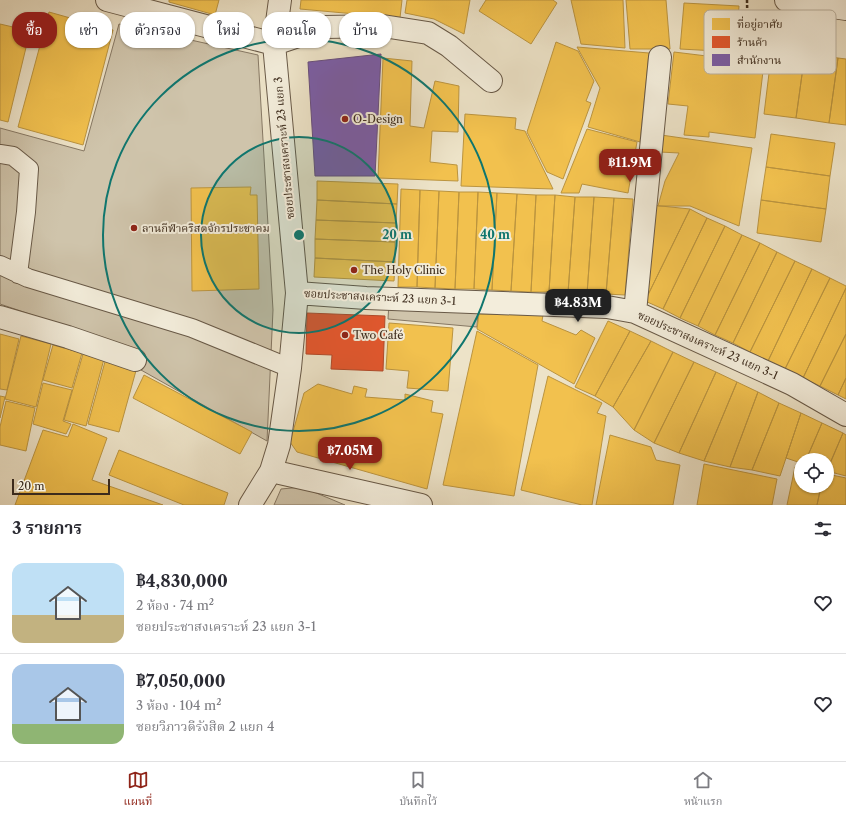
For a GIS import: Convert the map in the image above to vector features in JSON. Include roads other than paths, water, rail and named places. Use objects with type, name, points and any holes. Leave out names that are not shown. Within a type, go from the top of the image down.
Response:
[{"type":"street","points":[[107,0],[262,41]]},
{"type":"street","name":"ซอยประชาสงเคราะห์ 23 แยก 3","points":[[278,12],[280,0]]},
{"type":"street","points":[[786,0],[846,9]]},
{"type":"street","points":[[331,27],[383,26],[428,33],[449,46],[491,81]]},
{"type":"street","name":"ซอยประชาสงเคราะห์ 23 แยก 3","points":[[250,505],[270,471],[279,445],[290,368],[297,293],[274,48]]},
{"type":"street","points":[[634,312],[660,57]]},
{"type":"street","name":"ซอยประชาสงเคราะห์ 23 แยก 3-1","points":[[297,293],[366,298],[607,307],[634,312],[792,384],[846,415]]},
{"type":"street","points":[[0,317],[68,337],[135,360]]},
{"type":"street","points":[[270,471],[421,505]]},
{"type":"lane","points":[[0,154],[13,156],[29,169],[26,212],[18,274]]},
{"type":"lane","points":[[0,265],[28,278],[192,328],[290,368]]},
{"type":"place","name":"O-Design","points":[[345,119]]},
{"type":"place","name":"ลานกีฬาคริสตจักรประชาคม","points":[[134,228]]},
{"type":"place","name":"The Holy Clinic","points":[[354,270]]},
{"type":"place","name":"Two Café","points":[[345,335]]}]
